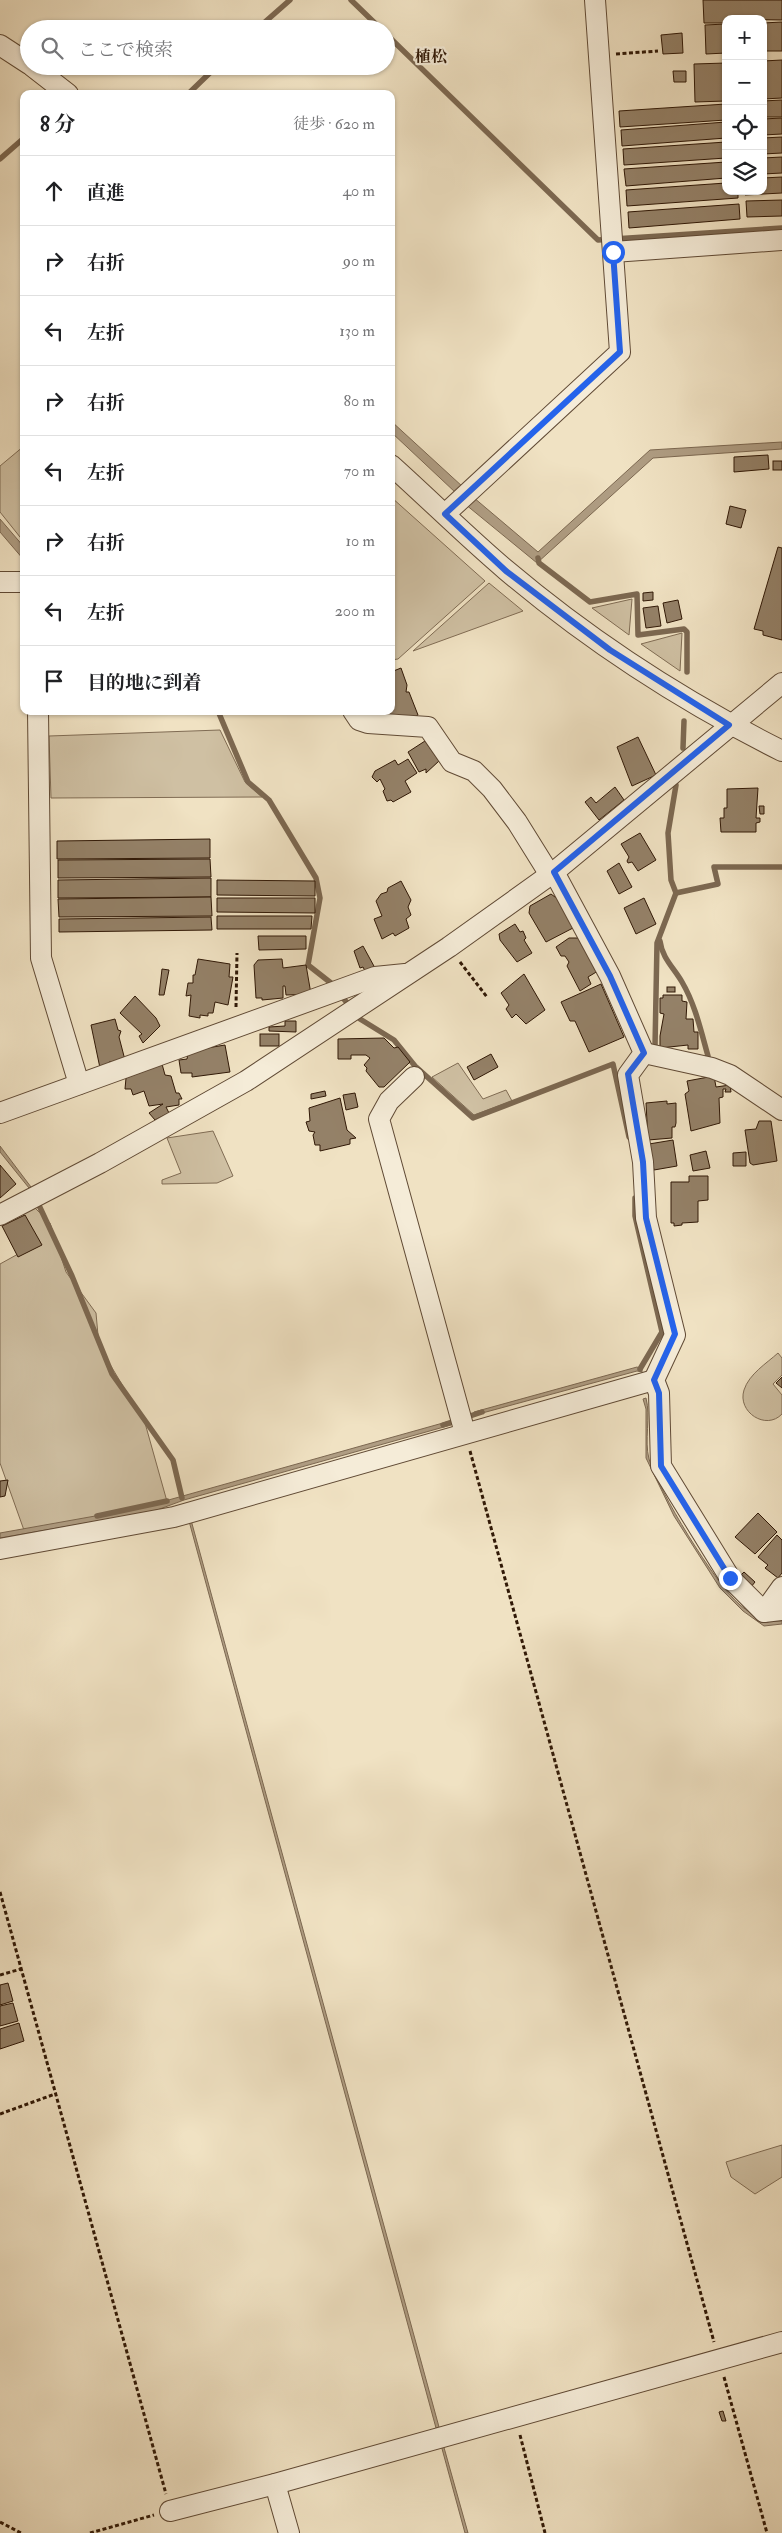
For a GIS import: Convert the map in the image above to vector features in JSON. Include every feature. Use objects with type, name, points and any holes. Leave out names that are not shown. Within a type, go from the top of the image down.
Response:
[{"type":"street","points":[[445,514],[620,352],[595,0]]},
{"type":"street","points":[[0,45],[20,58]]},
{"type":"street","points":[[44,75],[63,90]]},
{"type":"street","points":[[613,252],[782,240]]},
{"type":"street","points":[[395,470],[506,571],[610,650],[729,725],[782,751]]},
{"type":"street","points":[[0,582],[20,582]]},
{"type":"street","points":[[0,1215],[100,1164],[246,1081],[449,947],[552,873],[782,683]]},
{"type":"street","points":[[38,715],[41,958],[79,1084]]},
{"type":"street","points":[[355,715],[358,720],[368,723],[428,727],[452,762],[474,771],[492,789],[552,873],[610,976],[644,1053]]},
{"type":"street","points":[[0,1113],[375,976],[407,974]]},
{"type":"street","points":[[644,1053],[712,1068],[730,1075],[782,1110]]},
{"type":"street","points":[[644,1053],[628,1074],[643,1162],[646,1218],[675,1334],[654,1380],[659,1393],[661,1466],[730,1578],[773,1611],[782,1587]]},
{"type":"street","points":[[414,1077],[389,1101],[379,1119],[466,1433]]},
{"type":"street","points":[[0,1549],[174,1517],[654,1380]]},
{"type":"street","points":[[170,2511],[275,2484],[782,2342]]},
{"type":"street","points":[[275,2484],[289,2533]]},
{"type":"path","points":[[599,55],[658,51]]},
{"type":"path","points":[[449,947],[487,996]]},
{"type":"path","points":[[235,1028],[237,953]]},
{"type":"path","points":[[466,1433],[767,2533]]},
{"type":"path","points":[[0,1892],[170,2511],[90,2533]]},
{"type":"path","points":[[0,1975],[21,1969]]},
{"type":"path","points":[[0,2114],[55,2094]]},
{"type":"path","points":[[515,2417],[546,2533]]},
{"type":"path","points":[[0,2522],[21,2533]]},
{"type":"shaded area","points":[[395,425],[463,487],[456,493],[395,436]]},
{"type":"shaded area","points":[[782,442],[782,449],[653,458],[537,563],[465,504],[473,497],[538,552],[650,450]]},
{"type":"shaded area","points":[[20,449],[20,537],[0,512],[0,466]]},
{"type":"shaded area","points":[[395,501],[485,581],[398,659],[395,659]]},
{"type":"shaded area","points":[[0,519],[20,542],[20,555],[0,532]]},
{"type":"shaded area","points":[[489,583],[523,611],[413,651]]},
{"type":"shaded area","points":[[632,599],[629,635],[592,608]]},
{"type":"shaded area","points":[[682,633],[680,671],[641,644]]},
{"type":"shaded area","points":[[220,730],[245,782],[262,797],[51,798],[49,736]]},
{"type":"shaded area","points":[[458,1063],[483,1099],[506,1090],[512,1101],[474,1115],[432,1077]]},
{"type":"shaded area","points":[[213,1131],[233,1176],[217,1183],[162,1184],[162,1180],[181,1173],[167,1138]]},
{"type":"shaded area","points":[[0,1146],[31,1187],[29,1188],[0,1152]]},
{"type":"shaded area","points":[[35,1208],[50,1223],[66,1272],[96,1313],[99,1346],[145,1423],[168,1505],[25,1533],[0,1463],[0,1264],[38,1243],[23,1214]]},
{"type":"shaded area","points":[[778,1353],[782,1358],[782,1375],[773,1384],[782,1395],[782,1414],[768,1421],[761,1420],[754,1417],[745,1405],[743,1398],[744,1390],[754,1374]]},
{"type":"shaded area","points":[[637,1367],[642,1369],[642,1372],[637,1371],[475,1415],[474,1412]]},
{"type":"shaded area","points":[[646,1398],[649,1459],[654,1473],[688,1536],[716,1578],[740,1605],[765,1622],[782,1621],[782,1624],[764,1626],[743,1611],[720,1588],[674,1516],[646,1458],[646,1409],[643,1399]]},
{"type":"shaded area","points":[[450,1421],[451,1425],[184,1500],[157,1510],[0,1538],[0,1533],[140,1508]]},
{"type":"shaded area","points":[[191,1520],[439,2427],[436,2428],[189,1521]]},
{"type":"shaded area","points":[[782,2145],[782,2177],[755,2194],[731,2177],[726,2162]]},
{"type":"shaded area","points":[[443,2444],[468,2533],[465,2533],[441,2445]]},
{"type":"building","points":[[703,0],[782,0],[782,20],[767,20],[767,15],[722,15],[722,23],[704,23]]},
{"type":"building","points":[[782,22],[782,51],[767,51],[767,23]]},
{"type":"building","points":[[722,24],[722,53],[706,54],[705,25]]},
{"type":"building","points":[[682,33],[683,53],[663,54],[661,35]]},
{"type":"building","points":[[782,60],[782,98],[767,99],[767,61]]},
{"type":"building","points":[[722,63],[722,101],[695,102],[694,64]]},
{"type":"building","points":[[673,71],[686,71],[686,82],[674,82]]},
{"type":"building","points":[[782,100],[782,117],[767,117],[767,101]]},
{"type":"building","points":[[722,104],[722,120],[620,127],[619,111]]},
{"type":"building","points":[[782,118],[782,134],[767,135],[767,119]]},
{"type":"building","points":[[722,122],[722,138],[622,146],[621,130]]},
{"type":"building","points":[[782,137],[782,153],[767,154],[767,138]]},
{"type":"building","points":[[722,142],[722,158],[624,165],[623,149]]},
{"type":"building","points":[[782,157],[782,173],[767,174],[767,158]]},
{"type":"building","points":[[722,162],[722,178],[626,186],[624,169]]},
{"type":"building","points":[[782,177],[782,193],[767,194],[767,178]]},
{"type":"building","points":[[722,183],[722,195],[738,195],[738,198],[627,206],[626,190]]},
{"type":"building","points":[[782,200],[782,216],[747,217],[746,201]]},
{"type":"building","points":[[739,204],[740,219],[629,228],[628,212]]},
{"type":"building","points":[[768,455],[769,469],[734,472],[734,457]]},
{"type":"building","points":[[773,461],[782,461],[782,470],[773,470]]},
{"type":"building","points":[[730,506],[746,510],[741,528],[726,524]]},
{"type":"building","points":[[778,547],[782,548],[782,640],[763,635],[763,631],[754,629]]},
{"type":"building","points":[[653,592],[653,600],[643,601],[643,593]]},
{"type":"building","points":[[678,600],[682,619],[667,623],[663,603]]},
{"type":"building","points":[[658,606],[661,626],[646,628],[643,608]]},
{"type":"building","points":[[401,668],[407,685],[406,692],[409,692],[418,715],[405,722],[380,715],[395,715],[395,670]]},
{"type":"building","points":[[638,737],[656,775],[632,786],[617,747]]},
{"type":"building","points":[[425,741],[439,761],[426,773],[426,769],[419,772],[408,752]]},
{"type":"building","points":[[408,759],[417,773],[405,781],[411,792],[393,802],[391,800],[387,801],[383,791],[385,789],[380,779],[377,782],[372,777],[375,771],[395,760],[398,765]]},
{"type":"building","points":[[615,787],[624,800],[599,820],[585,802],[591,797],[596,803]]},
{"type":"building","points":[[758,788],[756,818],[760,818],[760,822],[756,823],[756,832],[721,832],[720,818],[724,818],[724,808],[727,808],[727,789]]},
{"type":"building","points":[[759,806],[764,806],[764,814],[760,814]]},
{"type":"building","points":[[640,833],[656,860],[638,871],[632,862],[628,863],[629,857],[621,844]]},
{"type":"building","points":[[210,839],[210,858],[57,859],[57,841]]},
{"type":"building","points":[[210,859],[211,877],[58,878],[58,860]]},
{"type":"building","points":[[619,863],[632,887],[619,894],[607,871]]},
{"type":"building","points":[[211,878],[211,897],[58,898],[58,880]]},
{"type":"building","points":[[217,880],[315,881],[315,896],[217,895]]},
{"type":"building","points":[[401,881],[411,900],[408,907],[411,915],[406,919],[409,928],[395,936],[393,933],[382,939],[374,919],[382,916],[376,901],[381,894],[387,892],[388,888]]},
{"type":"building","points":[[551,894],[559,900],[573,928],[546,942],[529,913],[530,906]]},
{"type":"building","points":[[211,897],[212,916],[59,917],[58,899]]},
{"type":"building","points":[[217,898],[315,898],[315,913],[217,912]]},
{"type":"building","points":[[644,898],[656,924],[636,934],[624,908]]},
{"type":"building","points":[[217,916],[312,916],[311,929],[217,929]]},
{"type":"building","points":[[211,917],[212,930],[59,932],[59,919]]},
{"type":"building","points":[[515,924],[520,932],[523,931],[526,938],[524,940],[532,953],[517,962],[500,940],[499,934]]},
{"type":"building","points":[[258,936],[306,936],[306,949],[259,950]]},
{"type":"building","points":[[569,938],[578,938],[598,971],[588,977],[591,984],[580,991],[567,966],[569,962],[565,956],[561,956],[556,947]]},
{"type":"building","points":[[363,946],[375,968],[366,973],[363,967],[360,968],[354,951]]},
{"type":"building","points":[[198,959],[230,964],[229,977],[233,977],[228,1005],[215,1002],[213,1013],[208,1013],[208,1016],[200,1015],[200,1018],[189,1016],[191,995],[186,996],[188,983],[193,983],[193,975],[195,975]]},
{"type":"building","points":[[282,959],[283,968],[306,965],[311,994],[286,995],[285,986],[283,986],[283,998],[262,1000],[262,998],[256,998],[254,965],[258,960]]},
{"type":"building","points":[[162,969],[169,970],[164,995],[159,995]]},
{"type":"building","points":[[524,974],[545,1010],[526,1024],[516,1014],[512,1018],[506,1009],[509,1005],[501,993]]},
{"type":"building","points":[[601,984],[624,1037],[589,1052],[575,1021],[570,1021],[561,1002]]},
{"type":"building","points":[[667,987],[675,987],[675,992],[667,992]]},
{"type":"building","points":[[663,995],[682,995],[682,1001],[687,1002],[686,1019],[693,1019],[694,1032],[698,1032],[698,1049],[688,1049],[688,1045],[660,1048],[664,1014],[660,1013],[660,998],[663,998]]},
{"type":"building","points":[[135,996],[156,1018],[160,1026],[143,1043],[139,1036],[142,1034],[120,1013]]},
{"type":"building","points":[[115,1019],[118,1030],[121,1031],[119,1037],[125,1060],[109,1062],[109,1066],[100,1068],[91,1025]]},
{"type":"building","points":[[285,1021],[296,1021],[296,1032],[269,1031],[269,1027],[285,1026]]},
{"type":"building","points":[[260,1034],[279,1034],[279,1046],[260,1046]]},
{"type":"building","points":[[384,1038],[394,1048],[398,1047],[410,1062],[384,1087],[379,1087],[366,1071],[367,1068],[364,1065],[370,1058],[366,1055],[351,1055],[351,1059],[338,1059],[338,1039]]},
{"type":"building","points":[[225,1045],[230,1072],[192,1077],[192,1073],[181,1073],[179,1060],[187,1059],[188,1053]]},
{"type":"building","points":[[491,1054],[498,1067],[474,1080],[467,1067]]},
{"type":"building","points":[[162,1064],[165,1075],[171,1076],[176,1093],[179,1093],[182,1099],[179,1099],[179,1105],[166,1107],[169,1113],[155,1120],[149,1113],[163,1104],[149,1106],[144,1091],[133,1095],[131,1089],[125,1089],[126,1078]]},
{"type":"building","points":[[714,1076],[716,1087],[730,1085],[731,1092],[725,1092],[726,1089],[723,1089],[723,1097],[719,1098],[720,1123],[691,1131],[685,1094],[689,1091],[687,1081]]},
{"type":"building","points":[[325,1091],[326,1096],[311,1099],[311,1094]]},
{"type":"building","points":[[355,1093],[358,1107],[346,1110],[343,1095]]},
{"type":"building","points":[[340,1098],[347,1130],[356,1138],[350,1139],[350,1144],[320,1151],[320,1145],[315,1145],[313,1135],[315,1132],[309,1131],[306,1122],[310,1121],[309,1108]]},
{"type":"building","points":[[667,1101],[667,1104],[676,1103],[676,1123],[675,1127],[672,1127],[672,1138],[648,1140],[646,1103]]},
{"type":"building","points":[[759,1121],[771,1121],[777,1161],[753,1165],[750,1163],[745,1130],[756,1129]]},
{"type":"building","points":[[673,1140],[677,1166],[654,1170],[649,1144]]},
{"type":"building","points":[[706,1151],[710,1168],[693,1171],[690,1155]]},
{"type":"building","points":[[746,1152],[746,1166],[733,1166],[733,1153]]},
{"type":"building","points":[[0,1165],[16,1184],[0,1198]]},
{"type":"building","points":[[689,1176],[708,1176],[708,1200],[698,1201],[698,1222],[682,1223],[682,1225],[674,1226],[674,1223],[671,1223],[671,1182],[689,1182]]},
{"type":"building","points":[[25,1215],[42,1245],[18,1257],[2,1226]]},
{"type":"building","points":[[782,1377],[782,1388],[776,1383]]},
{"type":"building","points":[[8,1480],[5,1496],[0,1497],[0,1481]]},
{"type":"building","points":[[758,1513],[777,1532],[755,1554],[735,1537]]},
{"type":"building","points":[[777,1535],[782,1540],[782,1573],[778,1578],[765,1568],[768,1565],[758,1557]]},
{"type":"building","points":[[744,1572],[755,1582],[751,1587],[740,1576]]},
{"type":"building","points":[[8,1983],[13,2001],[0,2005],[0,1985]]},
{"type":"building","points":[[13,2003],[18,2021],[0,2026],[0,2006]]},
{"type":"building","points":[[19,2023],[24,2041],[0,2049],[0,2029]]},
{"type":"building","points":[[723,2411],[726,2421],[722,2421],[719,2412]]},
{"type":"waterway","points":[[267,20],[290,0]]},
{"type":"waterway","points":[[351,0],[372,20]]},
{"type":"waterway","points":[[395,43],[598,240],[782,228]]},
{"type":"waterway","points":[[192,90],[208,75]]},
{"type":"waterway","points":[[0,159],[20,142]]},
{"type":"waterway","points":[[538,558],[539,563],[590,602],[637,594],[638,635],[684,629],[687,632],[687,672]]},
{"type":"waterway","points":[[220,715],[248,782],[269,800],[316,878],[320,898],[308,965],[331,983],[360,1019],[394,1040],[415,1066],[473,1118],[613,1064],[629,1137]]},
{"type":"waterway","points":[[683,748],[684,721]]},
{"type":"waterway","points":[[655,1047],[657,943],[676,893],[671,880],[668,833],[676,785]]},
{"type":"waterway","points":[[676,893],[718,884],[714,867],[782,867]]},
{"type":"waterway","points":[[660,941],[666,958],[691,999],[708,1056]]},
{"type":"waterway","points":[[635,1198],[635,1216],[662,1332],[640,1369]]},
{"type":"waterway","points":[[36,1199],[72,1276],[112,1374],[173,1460],[182,1498]]},
{"type":"waterway","points":[[443,1425],[482,1412]]},
{"type":"waterway","points":[[97,1516],[167,1501]]},
{"type":"district","name":"植松","points":[[431,56]]},
{"type":"route","points":[[613,252],[620,352],[445,514],[506,571],[610,650],[729,725],[554,872],[610,976],[644,1053],[628,1074],[643,1162],[646,1218],[675,1334],[654,1380],[659,1393],[661,1466],[730,1578]]}]
